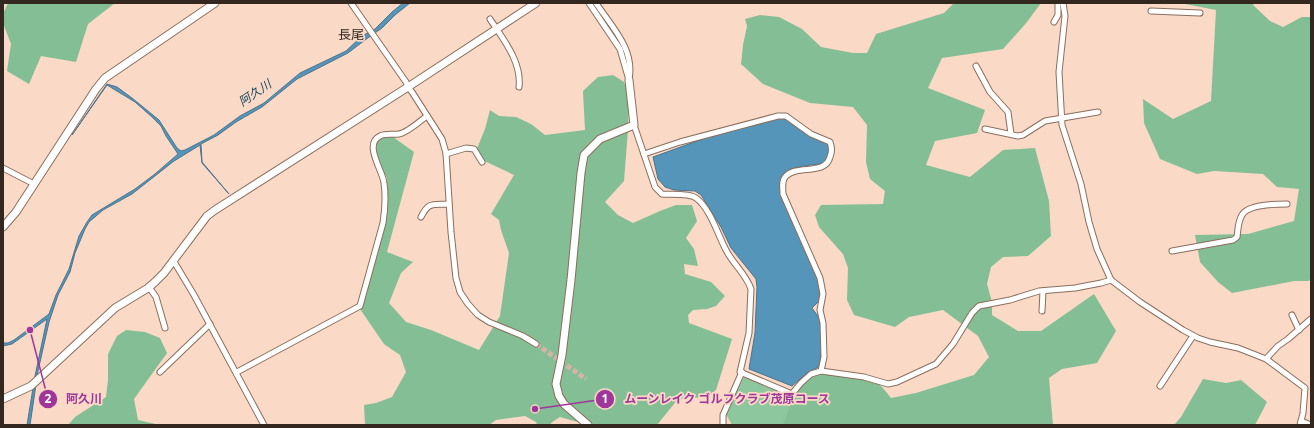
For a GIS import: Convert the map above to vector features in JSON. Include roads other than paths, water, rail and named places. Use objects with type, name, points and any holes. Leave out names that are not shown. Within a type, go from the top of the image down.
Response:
[{"type":"street","points":[[3,227],[16,212],[96,89],[105,78],[215,3]]},
{"type":"street","points":[[351,3],[406,82],[408,88],[442,139],[446,154],[456,278],[460,292],[478,315],[536,344]]},
{"type":"street","points":[[3,399],[32,386],[115,308],[150,287],[164,273],[207,216],[215,210],[408,88],[536,3]]},
{"type":"street","points":[[589,3],[620,49],[629,80],[634,125],[655,186],[662,194],[690,195],[696,198],[705,208],[726,251],[748,282],[751,289],[749,333],[740,372],[742,372],[723,415],[723,425]]},
{"type":"street","points":[[596,3],[626,50],[630,63],[629,80]]},
{"type":"street","points":[[1054,22],[1058,15],[1058,3]]},
{"type":"street","points":[[1063,3],[1065,16],[1059,72],[1061,118],[1065,136],[1081,184],[1089,222],[1097,249],[1111,280],[1140,302],[1193,336],[1210,342],[1238,348],[1266,359],[1305,388],[1303,413],[1300,423],[1311,425]]},
{"type":"street","points":[[1151,11],[1200,13]]},
{"type":"street","points":[[490,19],[515,60],[520,81],[519,87]]},
{"type":"street","points":[[976,66],[990,92],[1008,112],[1011,134]]},
{"type":"street","points":[[985,129],[1023,135],[1041,122],[1098,112]]},
{"type":"street","points":[[237,372],[360,306],[383,223],[384,212],[384,182],[374,154],[373,145],[380,136],[387,134],[400,134],[427,116]]},
{"type":"street","points":[[644,154],[687,140],[778,116],[786,116],[811,134],[830,142],[832,152],[829,162],[822,167],[793,172],[786,176],[782,183],[783,194],[820,278],[823,294],[820,310],[823,323],[824,357],[821,371]]},
{"type":"street","points":[[588,425],[564,404],[559,396],[556,384],[562,355],[581,172],[584,155],[600,139],[634,125]]},
{"type":"street","points":[[446,154],[466,148],[474,148],[482,162]]},
{"type":"street","points":[[3,168],[34,184]]},
{"type":"street","points":[[420,216],[430,205],[449,204]]},
{"type":"street","points":[[1172,251],[1233,240],[1237,237],[1241,215],[1245,211],[1259,206],[1287,204]]},
{"type":"street","points":[[173,260],[237,372],[264,425]]},
{"type":"street","points":[[742,372],[791,395],[811,374],[821,371],[864,377],[888,384],[897,382],[936,364],[953,344],[972,313],[979,306],[1010,300],[1043,290],[1081,287],[1101,284],[1111,280]]},
{"type":"street","points":[[150,287],[156,297],[164,328]]},
{"type":"street","points":[[1042,311],[1043,290]]},
{"type":"street","points":[[1292,314],[1299,330]]},
{"type":"street","points":[[1266,359],[1278,346],[1311,319]]},
{"type":"street","points":[[160,372],[210,324]]},
{"type":"street","points":[[1160,386],[1193,336]]},
{"type":"water","points":[[403,3],[410,3],[382,28],[348,53],[297,79],[262,107],[201,144],[202,162],[229,194],[202,163],[200,145],[174,161],[132,194],[103,210],[89,222],[75,253],[70,272],[58,295],[49,322],[38,371],[30,425],[27,425],[35,376],[47,319],[12,344],[3,346],[3,343],[8,343],[14,340],[49,314],[56,295],[69,269],[79,236],[92,215],[135,189],[178,154],[161,126],[152,117],[135,102],[107,85],[72,135],[107,84],[117,87],[159,120],[177,148],[181,151],[185,150],[214,135],[240,116],[264,103],[300,73],[346,51],[362,36],[375,29]]},
{"type":"water","points":[[786,116],[824,141],[829,146],[829,156],[824,163],[803,166],[790,170],[781,179],[780,187],[817,275],[821,295],[819,301],[812,308],[820,319],[822,349],[820,364],[817,368],[807,373],[792,386],[749,369],[755,333],[756,279],[731,248],[721,227],[701,195],[695,191],[674,190],[665,187],[658,179],[653,157],[722,132],[761,124],[767,119]]},
{"type":"tunnel","points":[[536,344],[586,379]]},
{"type":"place","name":"阿久川","points":[[30,330]]},
{"type":"place","name":"ムーンレイク ゴルフクラブ茂原コース","points":[[535,409]]},
{"type":"district","name":"長尾","points":[[351,34]]}]
